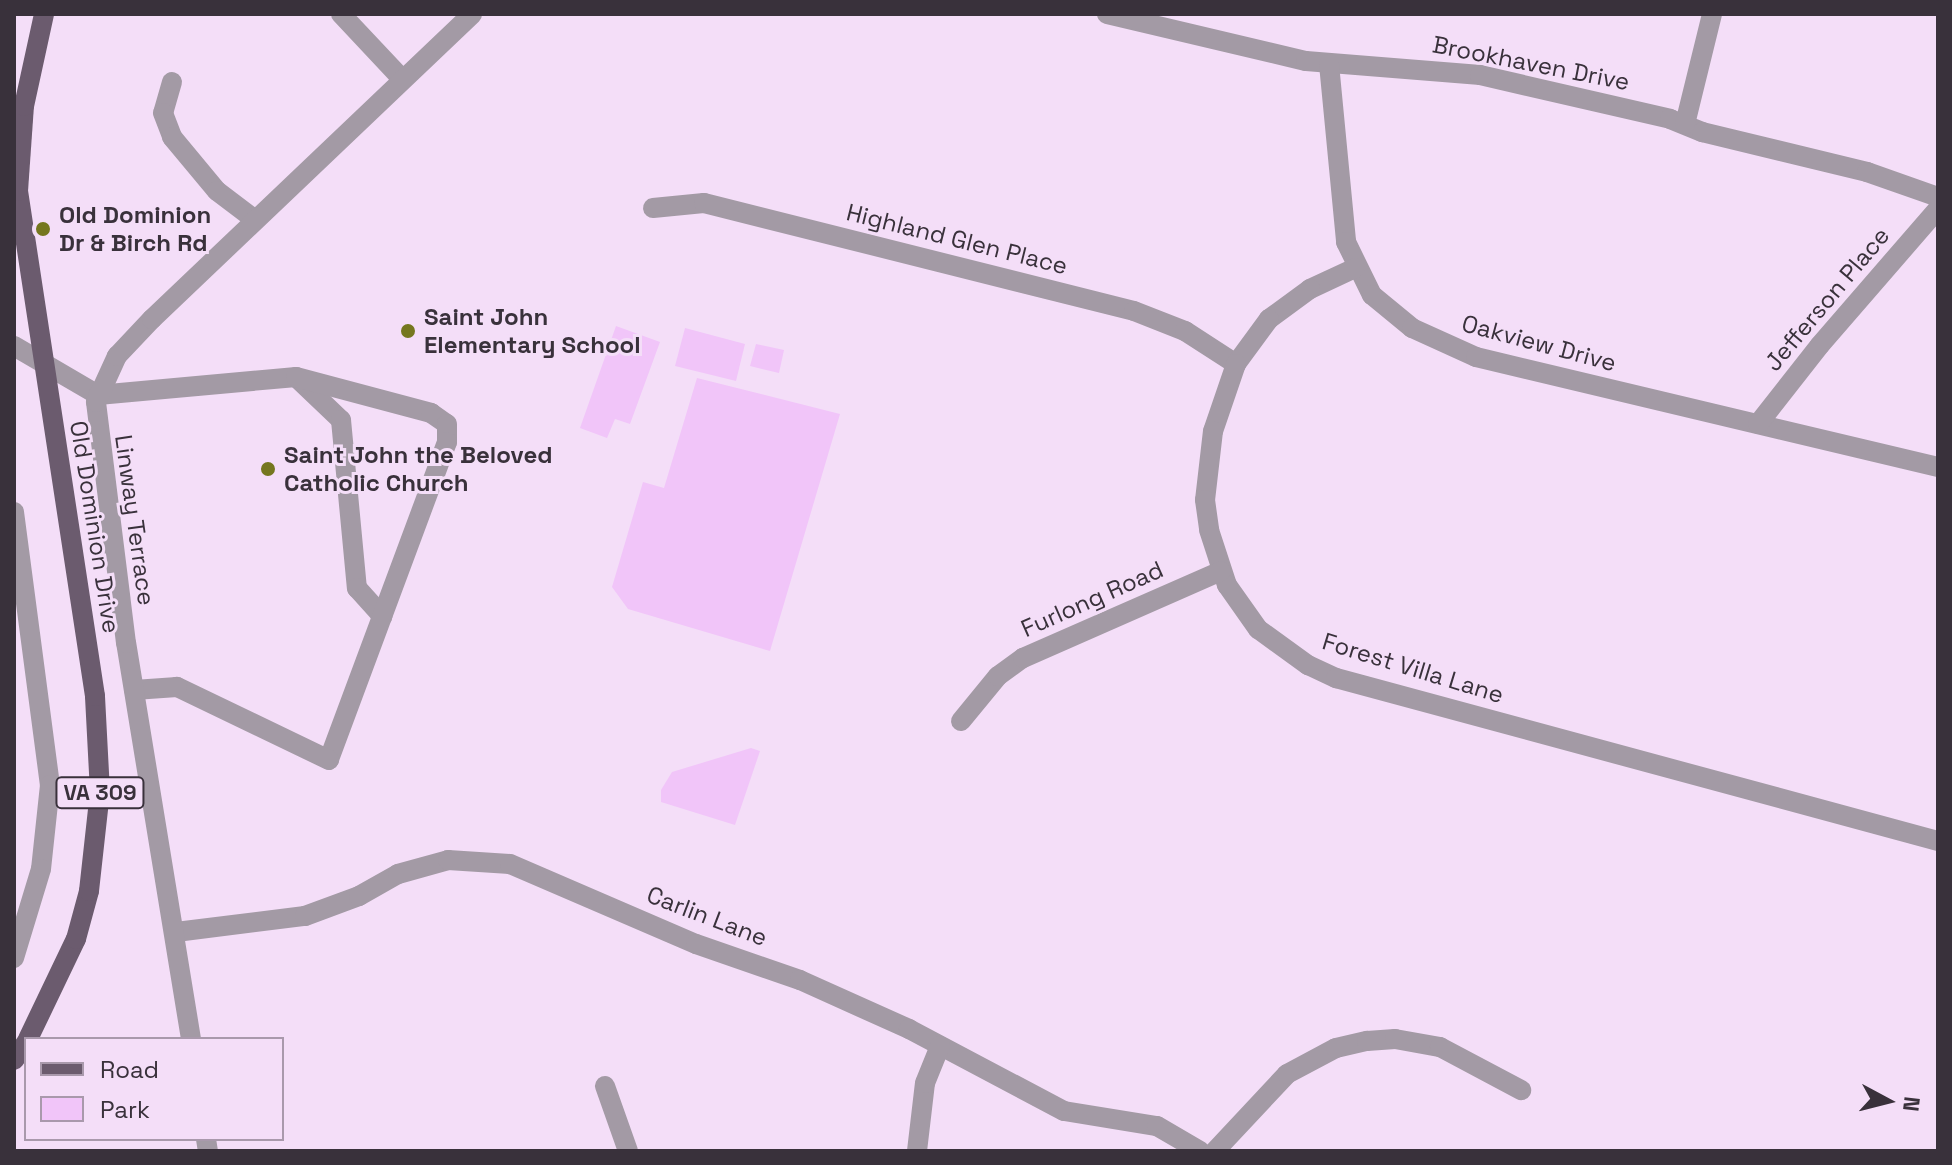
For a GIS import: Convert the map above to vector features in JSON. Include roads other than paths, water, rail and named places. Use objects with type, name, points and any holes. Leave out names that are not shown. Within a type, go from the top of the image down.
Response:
[{"type":"main road","name":"Old Dominion Drive","points":[[29,1037],[76,939],[89,891],[100,792],[95,696],[18,191],[18,117],[44,14]]},
{"type":"street","points":[[341,14],[401,78]]},
{"type":"street","name":"Linway Terrace","points":[[191,1037],[176,932],[134,690],[96,424],[98,395],[117,356],[254,219],[472,14]]},
{"type":"street","name":"Brookhaven Drive","points":[[1107,14],[1329,64],[1480,75],[1867,172],[1938,197]]},
{"type":"street","points":[[1685,124],[1712,14]]},
{"type":"street","name":"Oakview Drive","points":[[1329,64],[1346,242],[1355,268],[1387,310],[1439,343],[1938,467]]},
{"type":"street","points":[[172,82],[163,113],[172,137],[217,191],[254,219]]},
{"type":"street","name":"Highland Glen Place","points":[[653,208],[704,203],[1134,311],[1185,331],[1236,364]]},
{"type":"street","name":"Jefferson Place","points":[[1758,424],[1820,345],[1938,209]]},
{"type":"street","name":"Forest Villa Lane","points":[[1355,268],[1310,289],[1269,319],[1236,364],[1213,431],[1207,467],[1209,530],[1221,571],[1258,629],[1295,657],[1336,678],[1938,841]]},
{"type":"street","points":[[14,346],[98,395],[296,377],[431,413],[447,424],[447,442],[329,760],[177,687],[134,690]]},
{"type":"street","points":[[296,377],[341,420],[357,588],[382,616]]},
{"type":"street","points":[[14,512],[50,785],[41,869],[14,958]]},
{"type":"street","name":"Furlong Road","points":[[961,721],[998,676],[1023,658],[1221,571]]},
{"type":"street","name":"Carlin Lane","points":[[176,932],[305,916],[417,867],[488,860],[541,875],[684,939],[800,980],[940,1046],[1064,1111],[1157,1126],[1200,1151]]},
{"type":"street","points":[[1215,1151],[1287,1074],[1336,1048],[1367,1041],[1395,1039],[1440,1047],[1521,1090]]},
{"type":"street","points":[[917,1151],[925,1083],[940,1046]]},
{"type":"street","points":[[605,1086],[628,1151]]},
{"type":"place","name":"Old Dominion Dr & Birch Rd","points":[[43,229]]},
{"type":"place","name":"Saint John Elementary School","points":[[408,331]]},
{"type":"place","name":"Saint John the Beloved Catholic Church","points":[[268,469]]}]
